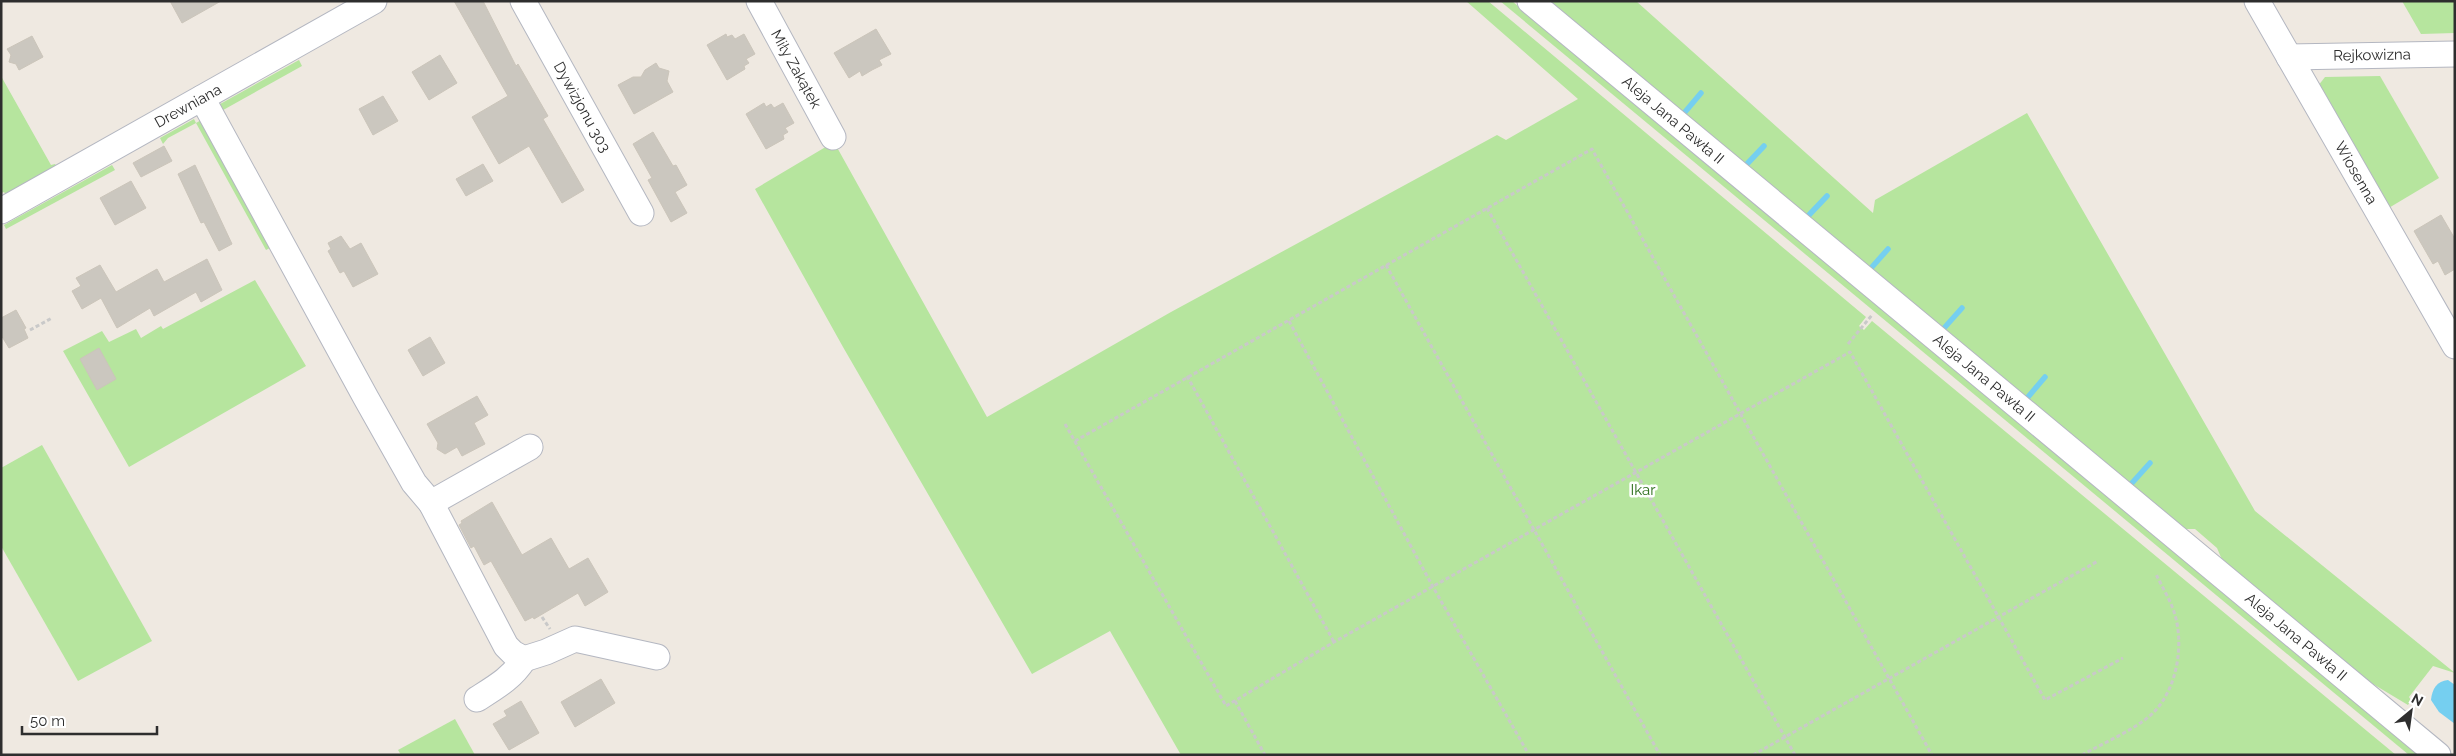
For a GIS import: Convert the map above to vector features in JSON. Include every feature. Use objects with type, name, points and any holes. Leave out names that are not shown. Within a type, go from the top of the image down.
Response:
[{"type":"street","name":"Drewniana","points":[[1,212],[374,1]]},
{"type":"street","name":"Dywizjonu 303","points":[[523,1],[641,212]]},
{"type":"street","name":"Miły Zakątek","points":[[759,1],[833,137]]},
{"type":"street","name":"Aleja Jana Pawła II","points":[[1530,1],[2438,755]]},
{"type":"street","name":"Wiosenna","points":[[2256,1],[2455,346]]},
{"type":"street","name":"Rejkowizna","points":[[2289,57],[2455,54]]},
{"type":"street","points":[[202,98],[414,483],[431,503],[506,646],[513,653],[524,659]]},
{"type":"street","points":[[431,503],[530,447]]},
{"type":"street","points":[[477,699],[507,680],[516,672],[524,659],[546,652],[575,639],[658,656]]},
{"type":"path","points":[[1075,441],[1592,149],[1932,755]]},
{"type":"path","points":[[1487,208],[1795,755]]},
{"type":"path","points":[[1386,265],[1535,528],[1660,755]]},
{"type":"path","points":[[1848,344],[1872,316]]},
{"type":"path","points":[[30,330],[52,318]]},
{"type":"path","points":[[1289,321],[1432,587],[1529,755]]},
{"type":"path","points":[[1065,424],[1226,706],[1334,642],[1850,352],[2045,700],[2123,658]]},
{"type":"path","points":[[1188,376],[1334,642]]},
{"type":"path","points":[[1753,755],[2098,561]]},
{"type":"path","points":[[2082,755],[2154,712],[2173,682],[2178,658],[2179,632],[2174,614],[2156,574]]},
{"type":"path","points":[[1234,701],[1265,755]]},
{"type":"green space","name":"Ikar","points":[[1466,1],[1488,1],[1866,317],[1859,326],[1864,330],[1872,321],[2396,755],[1181,755],[1110,631],[1032,674],[843,347],[755,189],[834,142],[987,417],[1171,312],[1497,135],[1506,140],[1578,99]]},
{"type":"green space","points":[[1500,1],[1512,1],[2420,755],[2409,755]]},
{"type":"green space","points":[[1550,1],[1636,1],[1873,213],[1875,200],[2027,113],[2255,511],[2455,673],[2433,666],[2409,697],[2411,700],[2408,705],[2363,678],[2223,562],[2217,548],[2195,529],[2185,529]]},
{"type":"green space","points":[[2402,1],[2455,1],[2455,33],[2421,34]]},
{"type":"green space","points":[[299,60],[302,66],[216,114],[213,108]]},
{"type":"green space","points":[[1,76],[51,165],[55,164],[57,167],[6,195],[4,192],[1,193]]},
{"type":"green space","points":[[2380,76],[2439,178],[2387,209],[2318,86],[2325,77]]},
{"type":"green space","points":[[194,119],[196,123],[168,138],[163,144],[160,138]]},
{"type":"green space","points":[[203,119],[272,247],[266,250],[196,123]]},
{"type":"green space","points":[[112,165],[115,170],[6,229],[4,225]]},
{"type":"green space","points":[[255,280],[306,366],[129,467],[63,351],[102,331],[109,342],[136,329],[141,338],[161,326],[163,329]]},
{"type":"green space","points":[[42,445],[152,641],[78,681],[1,546],[1,468]]},
{"type":"green space","points":[[455,719],[475,755],[401,755],[398,750]]},
{"type":"water","points":[[2448,680],[2455,685],[2455,724],[2439,712],[2431,700],[2436,686]]},
{"type":"building","points":[[170,1],[221,1],[182,23]]},
{"type":"building","points":[[454,1],[483,1],[516,66],[518,64],[548,116],[543,119],[584,190],[562,203],[529,146],[499,164],[472,117],[508,96]]},
{"type":"building","points":[[876,29],[891,54],[879,60],[882,65],[862,76],[860,71],[849,78],[834,53]]},
{"type":"building","points":[[726,34],[727,37],[732,35],[735,39],[744,34],[755,54],[746,59],[749,63],[744,66],[745,69],[727,80],[707,45]]},
{"type":"building","points":[[32,36],[43,57],[19,70],[16,64],[9,62],[11,55],[7,49]]},
{"type":"building","points":[[440,55],[457,83],[429,100],[412,72]]},
{"type":"building","points":[[656,63],[659,68],[669,71],[667,81],[673,92],[634,114],[618,85],[633,77],[641,77],[645,70]]},
{"type":"building","points":[[383,96],[398,121],[373,135],[359,109]]},
{"type":"building","points":[[764,103],[766,107],[771,104],[774,108],[783,103],[794,123],[785,128],[788,132],[783,135],[784,139],[766,149],[746,114]]},
{"type":"building","points":[[653,132],[673,166],[676,165],[687,185],[675,192],[687,213],[671,222],[648,180],[652,178],[633,144]]},
{"type":"building","points":[[164,146],[172,161],[141,177],[133,163]]},
{"type":"building","points":[[483,164],[493,181],[466,196],[456,179]]},
{"type":"building","points":[[195,165],[232,244],[219,251],[204,222],[201,223],[178,174]]},
{"type":"building","points":[[131,181],[146,208],[115,225],[100,198]]},
{"type":"building","points":[[2441,215],[2455,239],[2455,269],[2445,275],[2438,261],[2433,264],[2414,231]]},
{"type":"building","points":[[341,236],[350,249],[361,243],[378,274],[353,287],[344,271],[340,273],[328,251],[331,249],[328,243]]},
{"type":"building","points":[[207,259],[222,290],[201,302],[196,292],[154,316],[150,308],[117,328],[101,298],[82,309],[72,291],[81,286],[76,278],[100,265],[116,292],[157,269],[164,282]]},
{"type":"building","points":[[16,310],[26,328],[24,329],[28,338],[9,348],[1,335],[1,318]]},
{"type":"building","points":[[430,337],[445,363],[423,376],[408,350]]},
{"type":"building","points":[[99,348],[116,379],[97,390],[80,359]]},
{"type":"building","points":[[477,396],[488,415],[474,423],[485,444],[462,456],[457,447],[445,454],[437,449],[438,443],[427,424]]},
{"type":"building","points":[[492,502],[522,555],[551,538],[569,569],[588,558],[608,592],[585,606],[578,593],[534,619],[533,617],[525,621],[491,561],[484,565],[474,546],[471,548],[459,525],[462,523],[461,521]]},
{"type":"building","points":[[601,679],[615,703],[575,727],[561,702]]},
{"type":"building","points":[[521,701],[539,733],[509,750],[493,724],[507,716],[504,711]]},
{"type":"waterway","points":[[1685,112],[1701,93]]},
{"type":"waterway","points":[[1747,164],[1764,146]]},
{"type":"waterway","points":[[1809,215],[1827,196]]},
{"type":"waterway","points":[[1872,267],[1888,249]]},
{"type":"waterway","points":[[1945,327],[1962,308]]},
{"type":"waterway","points":[[2028,397],[2045,377]]},
{"type":"waterway","points":[[2132,483],[2150,463]]}]
